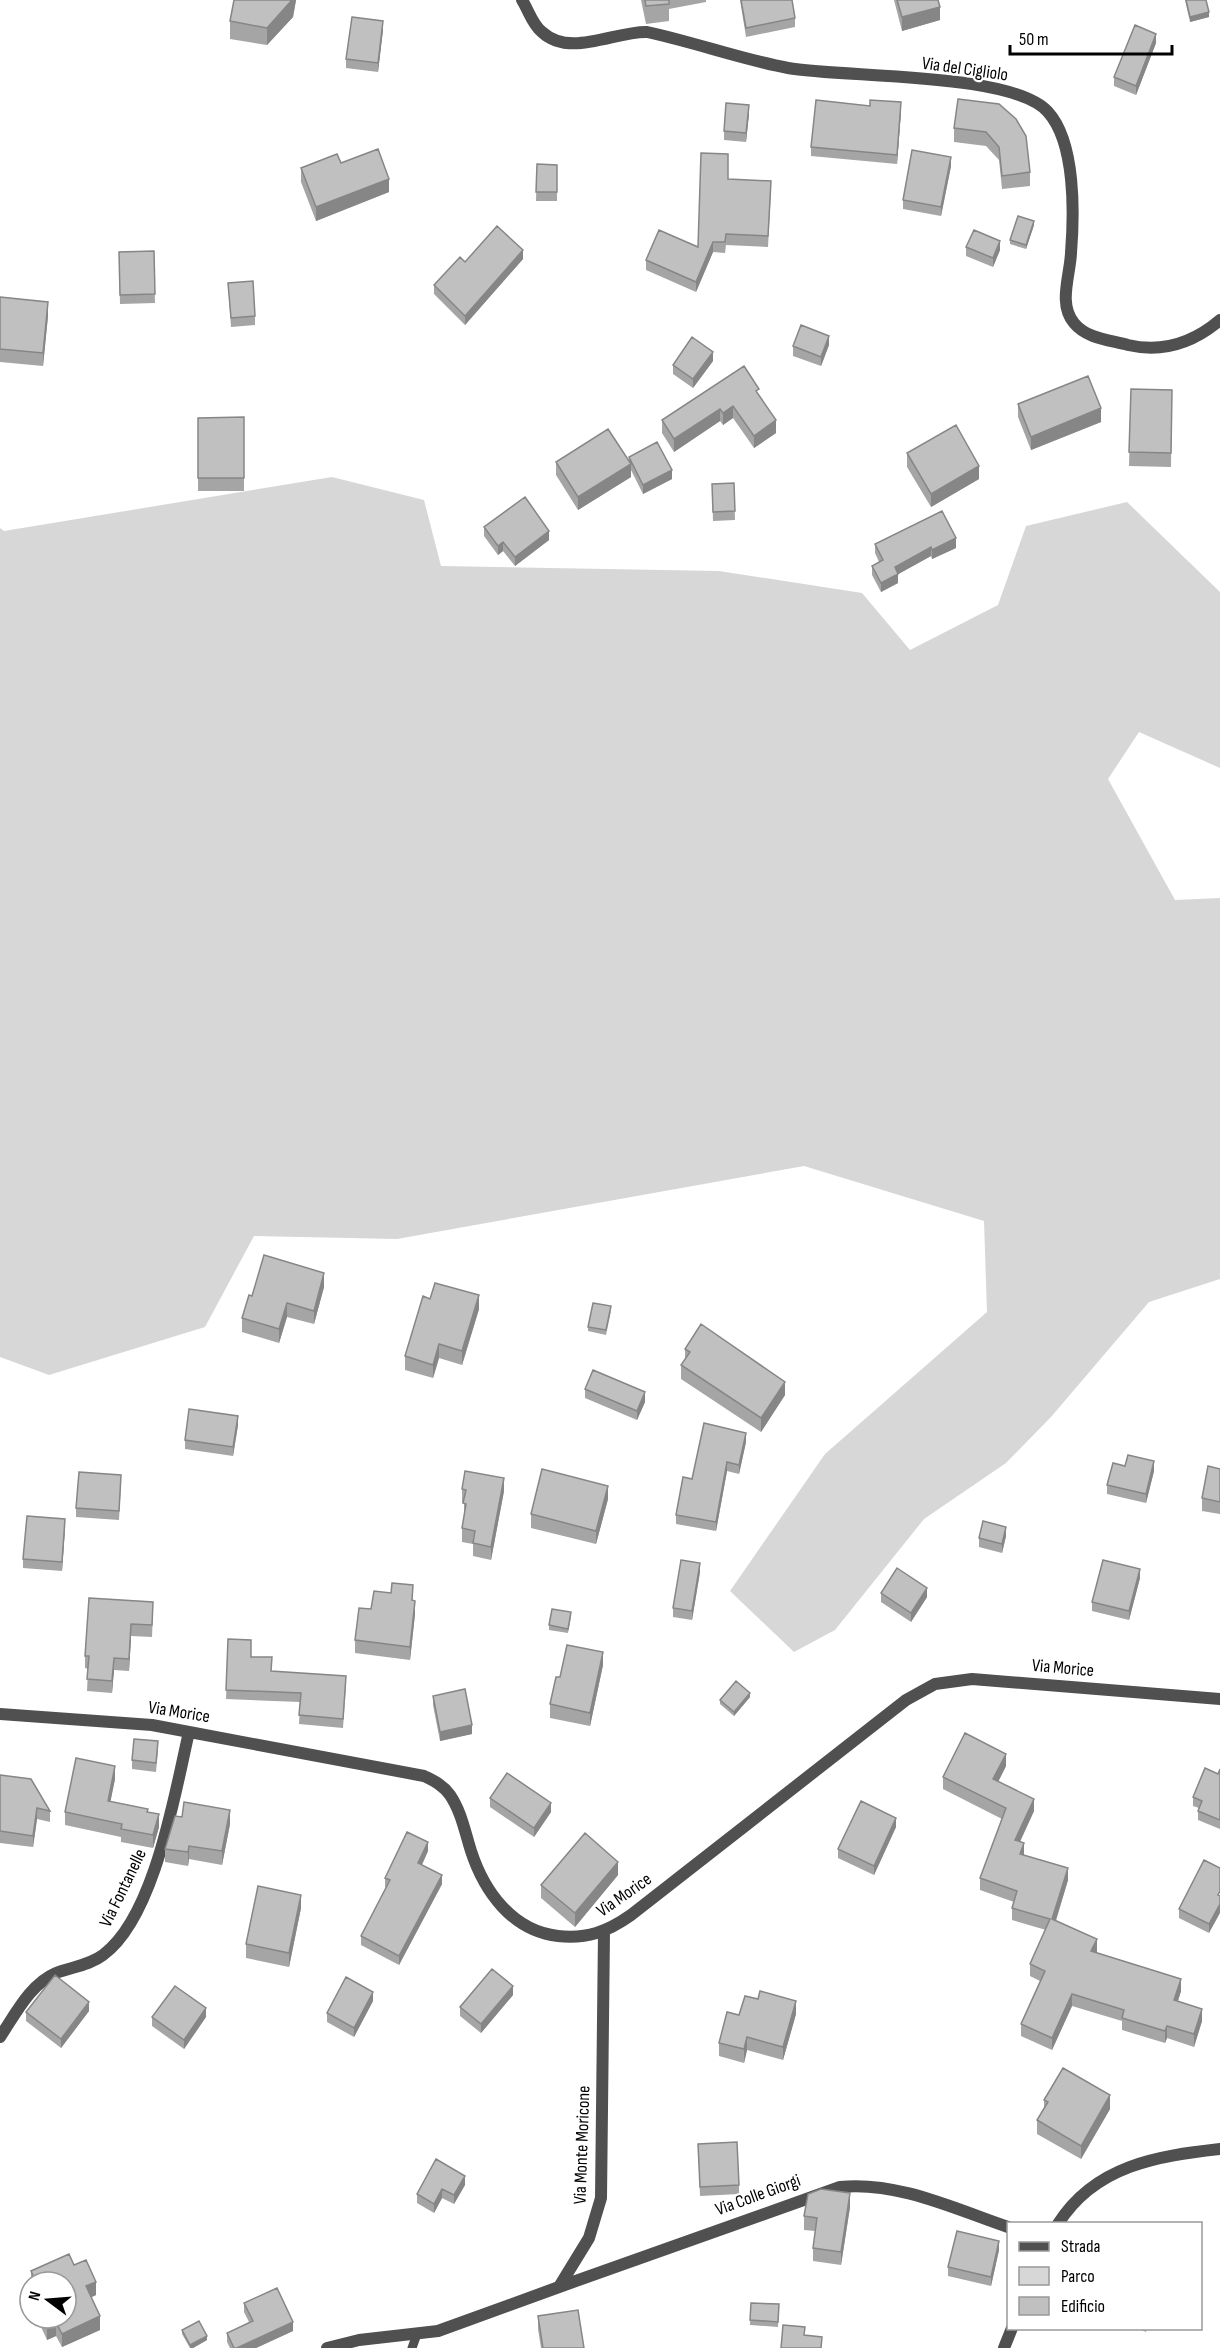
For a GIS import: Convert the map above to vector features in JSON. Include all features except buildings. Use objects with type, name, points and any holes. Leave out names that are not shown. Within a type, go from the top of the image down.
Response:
[{"type":"street","name":"Via del Cigliolo","points":[[522,0],[538,28],[550,38],[561,42],[592,41],[630,32],[647,32],[787,68],[965,84],[1029,99],[1043,107],[1054,121],[1067,160],[1073,217],[1071,265],[1065,299],[1068,312],[1076,325],[1097,338],[1142,348],[1160,348],[1188,340],[1220,320]]},
{"type":"street","name":"Via Morice","points":[[0,1714],[125,1722],[408,1772],[432,1780],[451,1796],[478,1870],[495,1899],[510,1916],[529,1928],[546,1934],[577,1936],[604,1932],[631,1915],[906,1700],[930,1686],[953,1680],[981,1679],[1220,1699]]},
{"type":"street","name":"Via Fontanelle","points":[[0,2037],[41,1982],[104,1955],[115,1944],[130,1921],[149,1884],[164,1844],[189,1732]]},
{"type":"street","name":"Via Monte Moricone","points":[[559,2287],[589,2238],[601,2198],[604,1932]]},
{"type":"street","points":[[1059,2222],[1083,2195],[1124,2169],[1153,2158],[1220,2149]]},
{"type":"street","name":"Via Colle Giorgi","points":[[559,2287],[840,2187],[862,2185],[895,2191],[1007,2227]]},
{"type":"street","points":[[327,2348],[359,2340],[417,2334],[446,2328],[559,2287]]},
{"type":"street","points":[[1004,2348],[1011,2330]]},
{"type":"lane","points":[[412,2348],[417,2334]]},
{"type":"green space","points":[[332,477],[424,500],[441,566],[719,571],[862,593],[910,650],[998,605],[1026,526],[1127,502],[1220,592],[1220,768],[1139,732],[1108,779],[1175,900],[1220,898],[1220,1279],[1149,1302],[1051,1417],[1006,1463],[924,1519],[835,1630],[794,1652],[730,1591],[825,1454],[987,1312],[984,1221],[804,1166],[397,1239],[254,1236],[205,1327],[49,1375],[0,1357],[0,528],[4,531]]}]
